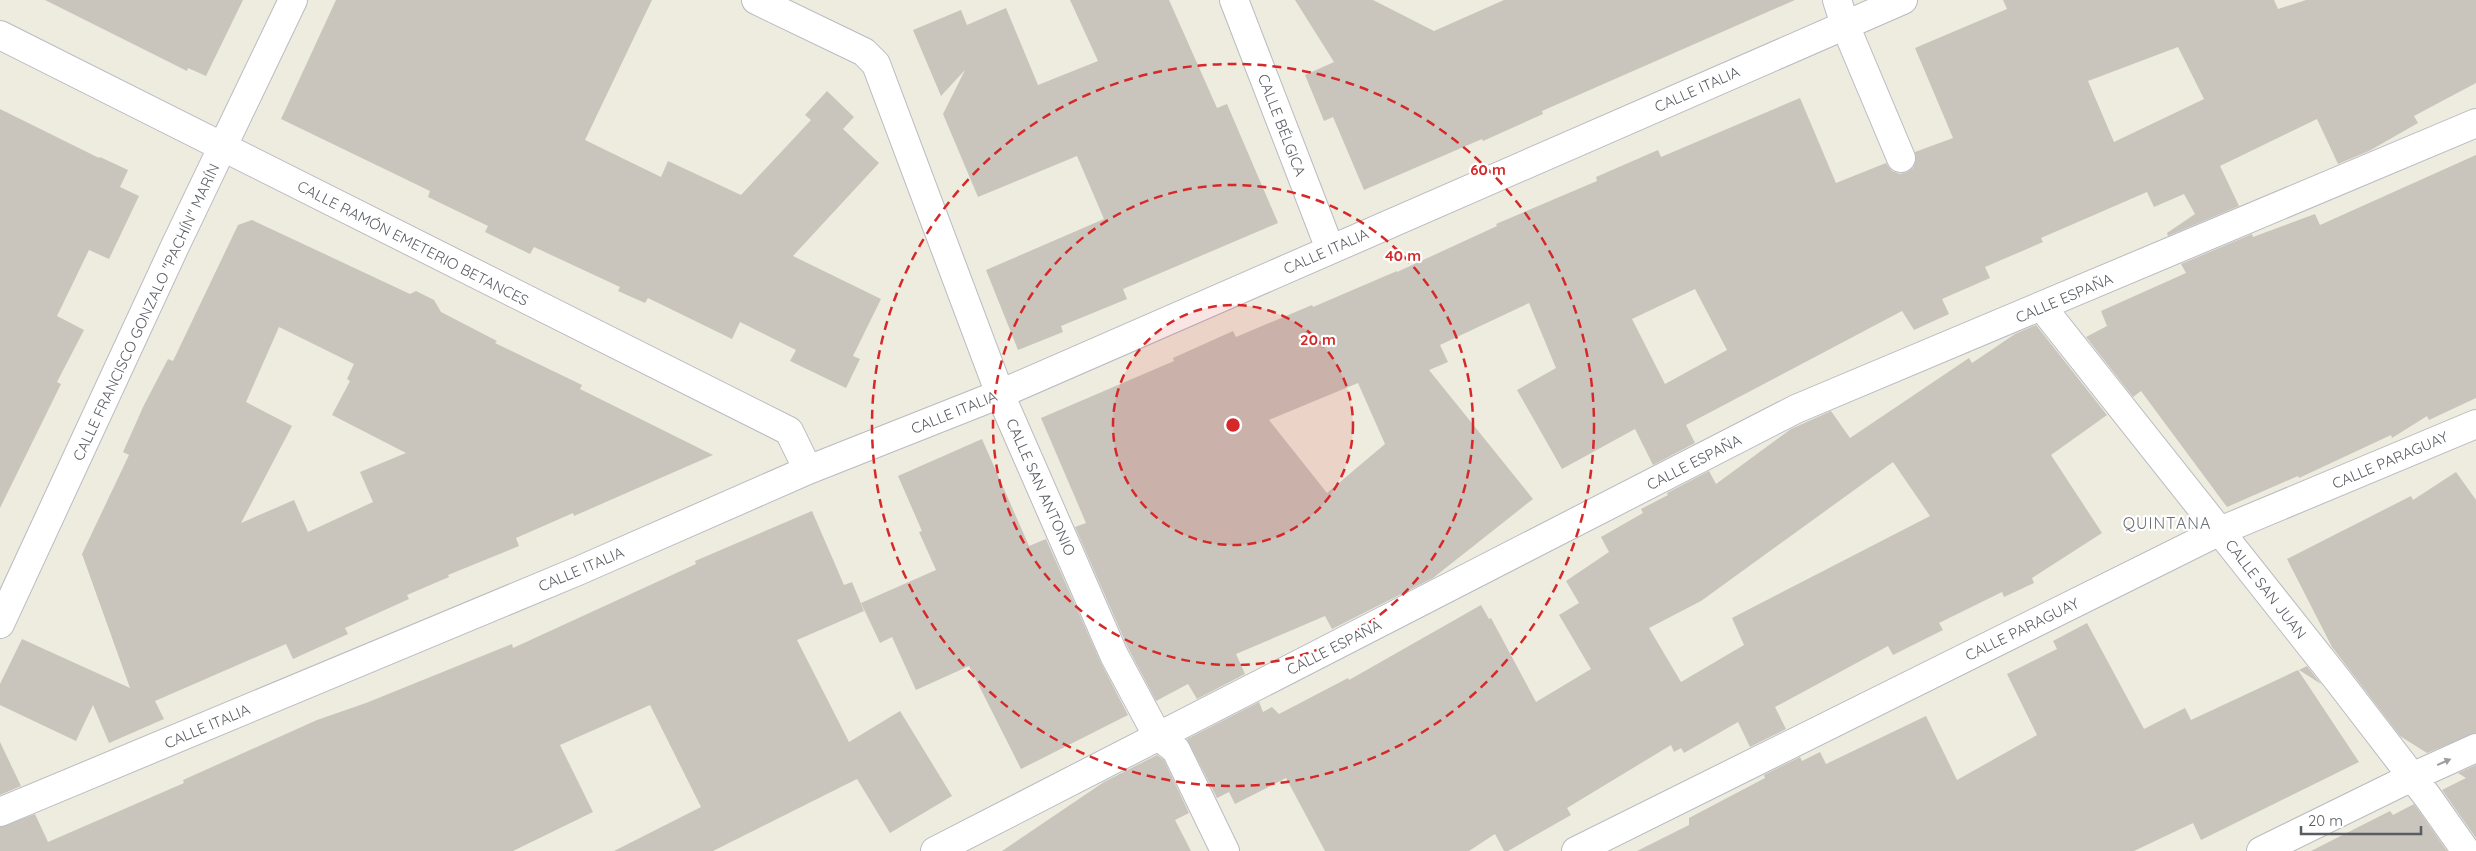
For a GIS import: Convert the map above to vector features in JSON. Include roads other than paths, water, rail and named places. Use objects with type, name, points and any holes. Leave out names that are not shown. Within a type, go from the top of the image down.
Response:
[{"type":"street","name":"CALLE FRANCISCO GONZALO \"PACHÍN\" MARÍN","points":[[0,624],[293,0]]},
{"type":"street","name":"CALLE SAN ANTONIO","points":[[756,0],[864,52],[876,64],[1000,394],[1114,655],[1157,735],[1176,750],[1226,851]]},
{"type":"street","name":"CALLE BÉLGICA","points":[[1234,0],[1330,249]]},
{"type":"street","name":"CALLE ITALIA","points":[[0,812],[578,571],[808,470],[1000,394],[1330,249],[1841,12],[1903,0]]},
{"type":"street","points":[[1841,12],[1901,158]]},
{"type":"street","name":"CALLE RAMÓN EMETERIO BETANCES","points":[[0,35],[789,431],[808,470]]},
{"type":"street","name":"CALLE ESPAÑA","points":[[935,851],[1157,735],[1182,726],[1796,409],[2476,123]]},
{"type":"street","name":"CALLE SAN JUAN","points":[[2042,307],[2412,777],[2466,851]]},
{"type":"street","name":"CALLE PARAGUAY","points":[[1576,851],[2220,531],[2476,424]]},
{"type":"street","points":[[2261,851],[2476,748]]},
{"type":"district","name":"QUINTANA","points":[[2167,523]]}]
